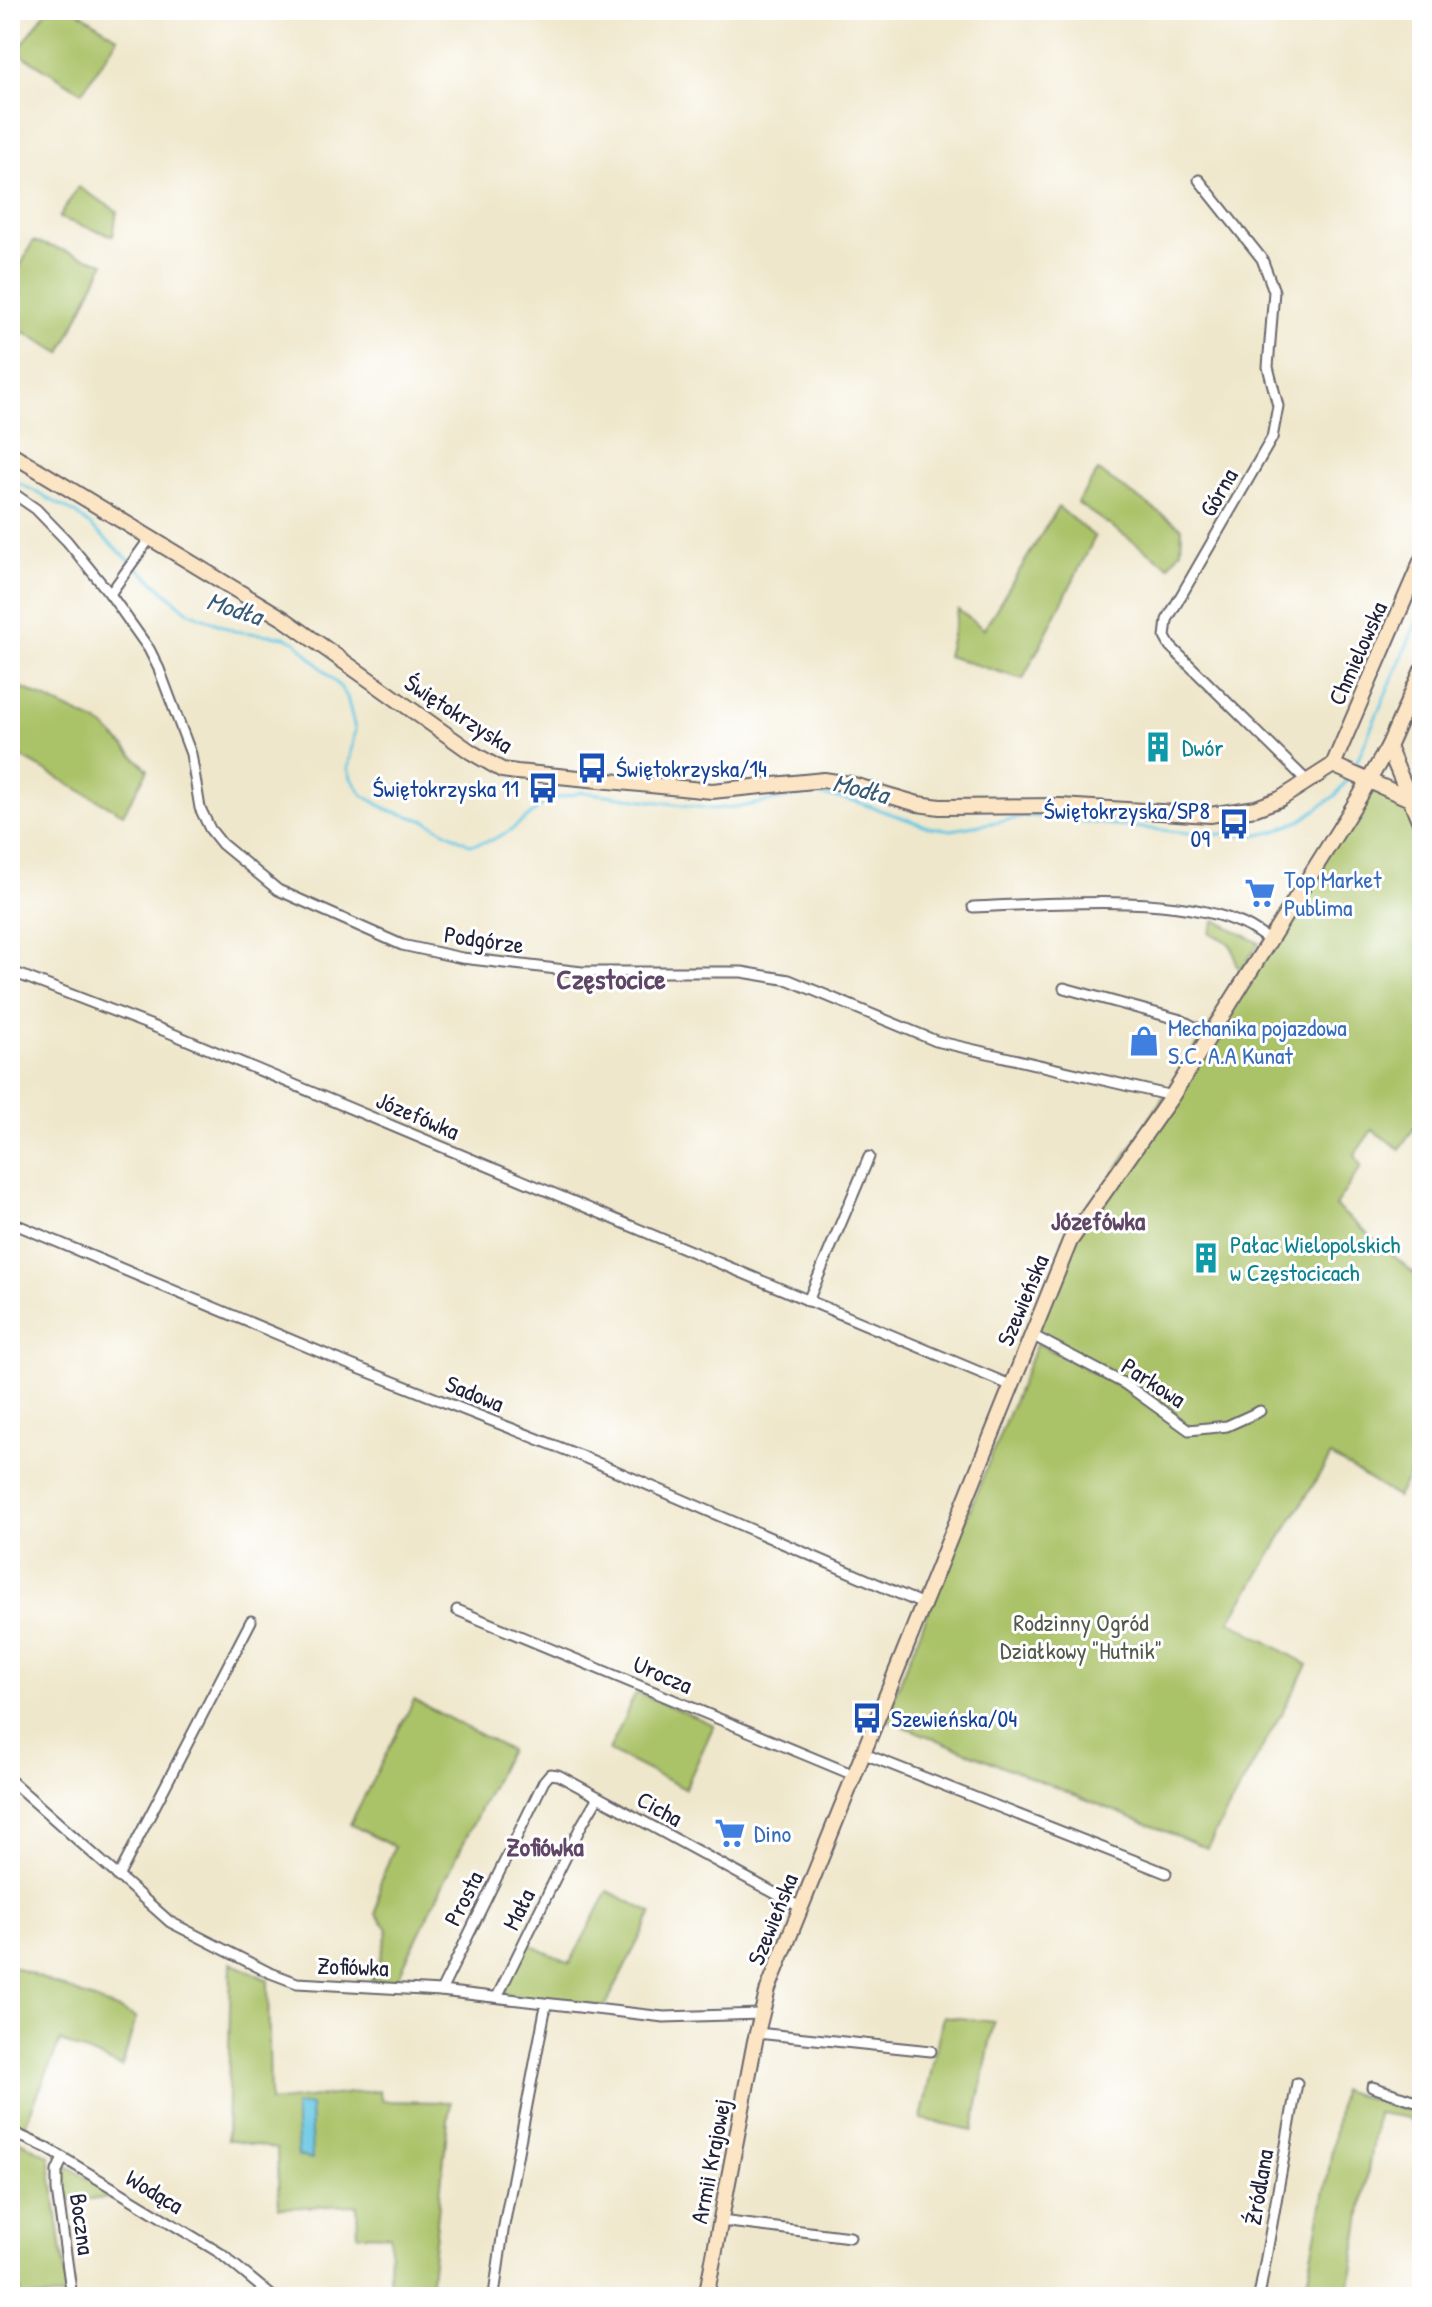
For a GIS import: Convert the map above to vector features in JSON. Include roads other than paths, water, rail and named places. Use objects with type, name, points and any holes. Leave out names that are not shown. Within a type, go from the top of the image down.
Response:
[{"type":"street","name":"Górna","points":[[1199,180],[1262,259],[1274,291],[1268,367],[1278,406],[1272,438],[1167,620],[1165,637],[1170,646],[1308,782]]},
{"type":"street","name":"Świętokrzyska","points":[[10,453],[147,542],[284,619],[471,752],[502,770],[712,791],[824,780],[940,807],[1060,806],[1210,815],[1256,808],[1280,799],[1308,782],[1352,773]]},
{"type":"street","name":"Podgórze","points":[[10,491],[36,509],[67,541],[149,649],[191,754],[200,808],[210,829],[222,844],[263,879],[296,899],[402,945],[462,958],[582,972],[742,972],[789,980],[936,1041],[1172,1096]]},
{"type":"street","points":[[110,594],[147,542]]},
{"type":"street","name":"Chmielowska","points":[[1352,773],[1422,559]]},
{"type":"street","points":[[1352,773],[1388,747],[1422,670]]},
{"type":"street","points":[[1388,747],[1422,827]]},
{"type":"street","points":[[1352,773],[1410,799]]},
{"type":"street","name":"Szewieńska","points":[[761,2014],[771,1979],[1030,1334],[1077,1229],[1172,1096],[1270,941],[1352,773]]},
{"type":"street","points":[[973,907],[1059,904],[1167,906],[1210,913],[1239,922],[1270,941]]},
{"type":"street","name":"Józefówka","points":[[10,971],[173,1034],[1010,1385]]},
{"type":"street","points":[[1064,988],[1181,1020],[1210,1035]]},
{"type":"street","points":[[808,1301],[869,1157]]},
{"type":"street","name":"Sadowa","points":[[10,1222],[351,1365],[586,1458],[923,1604]]},
{"type":"street","name":"Parkowa","points":[[1030,1334],[1125,1384],[1189,1430],[1227,1426],[1260,1411]]},
{"type":"street","name":"Urocza","points":[[457,1610],[854,1775]]},
{"type":"street","points":[[118,1877],[251,1621]]},
{"type":"street","points":[[862,1753],[1166,1873]]},
{"type":"street","name":"Cicha","points":[[544,1781],[550,1774],[558,1775],[800,1907]]},
{"type":"street","name":"Zofiówka","points":[[10,1780],[170,1922],[268,1972],[297,1983],[441,1991],[664,2017],[761,2014]]},
{"type":"street","name":"Prosta","points":[[441,1991],[544,1781]]},
{"type":"street","name":"Mała","points":[[497,1997],[598,1797]]},
{"type":"street","points":[[494,2295],[503,2231],[546,2005]]},
{"type":"street","name":"Armii Krajowej","points":[[706,2297],[761,2014]]},
{"type":"street","points":[[757,2033],[931,2051]]},
{"type":"street","name":"Źródlana","points":[[1259,2297],[1297,2083]]},
{"type":"street","points":[[1372,2087],[1422,2103]]},
{"type":"street","name":"Wodąca","points":[[10,2131],[47,2148],[220,2253],[273,2297]]},
{"type":"street","name":"Boczna","points":[[63,2158],[57,2171],[57,2190],[72,2297]]},
{"type":"street","points":[[721,2221],[850,2237]]},
{"type":"water","points":[[310,2105],[312,2159],[298,2156],[295,2106]]},
{"type":"waterway","name":"Modła","points":[[10,478],[77,514],[187,611],[234,631],[285,637],[296,642],[347,697],[355,729],[348,769],[363,795],[388,810],[426,821],[471,845],[492,840],[511,830],[549,800],[583,792],[713,809],[818,795],[854,801],[929,827],[952,830],[1030,816],[1189,833],[1254,836],[1302,820],[1336,795],[1349,777]]},
{"type":"waterway","name":"Modła","points":[[1353,770],[1422,610]]},
{"type":"place","name":"Dwór","points":[[1158,747]]},
{"type":"place","name":"Świętokrzyska/14","points":[[592,768]]},
{"type":"place","name":"Świętokrzyska 11","points":[[543,788]]},
{"type":"place","name":"Świętokrzyska/SP8 09","points":[[1234,824]]},
{"type":"place","name":"Top Market Publima","points":[[1260,893]]},
{"type":"place","name":"Mechanika pojazdowa S.C. A.A Kunat","points":[[1144,1041]]},
{"type":"place","name":"Pałac Wielopolskich w Częstocicach","points":[[1206,1258]]},
{"type":"place","name":"Szewieńska/04","points":[[867,1718]]},
{"type":"place","name":"Dino","points":[[730,1833]]},
{"type":"district","name":"Częstocice","points":[[611,979]]},
{"type":"district","name":"Józefówka","points":[[1098,1220]]},
{"type":"district","name":"Zofiówka","points":[[545,1846]]},
{"type":"park label","name":"Rodzinny Ogród Działkowy \"Hutnik\"","points":[[1081,1636]]}]
